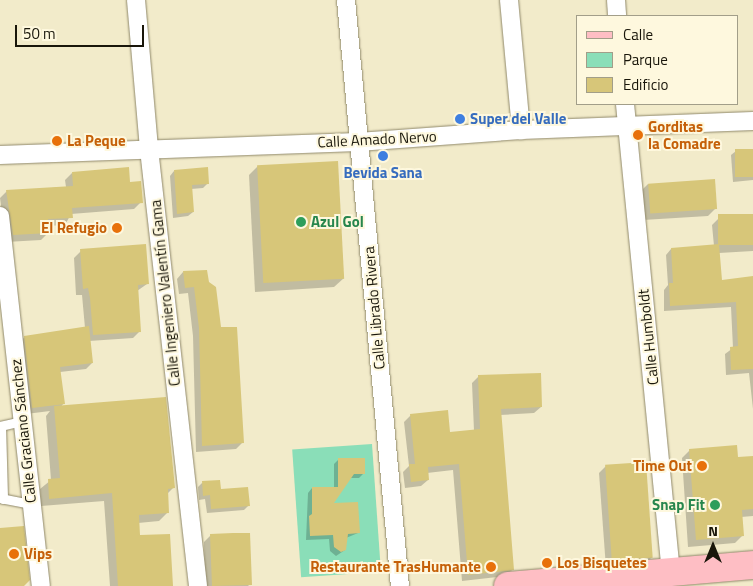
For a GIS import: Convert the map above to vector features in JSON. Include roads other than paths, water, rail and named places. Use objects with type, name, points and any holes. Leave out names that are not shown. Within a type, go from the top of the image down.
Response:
[{"type":"main road","points":[[508,586],[753,565]]},
{"type":"street","name":"Calle Ingeniero Valentín Gama","points":[[136,0],[148,148],[198,586]]},
{"type":"street","name":"Calle Librado Rivera","points":[[346,0],[400,586]]},
{"type":"street","points":[[509,0],[521,130]]},
{"type":"street","points":[[616,0],[617,15]]},
{"type":"street","name":"Calle Humboldt","points":[[625,105],[671,571]]},
{"type":"street","name":"Calle Amado Nervo","points":[[0,155],[148,148],[358,142],[521,130],[753,121]]},
{"type":"street","name":"Calle Graciano Sánchez","points":[[0,216],[41,586]]},
{"type":"lane","points":[[22,421],[1,426],[1,499],[31,504]]},
{"type":"place","name":"Super del Valle","points":[[460,119]]},
{"type":"place","name":"Gorditas la Comadre","points":[[638,135]]},
{"type":"place","name":"La Peque","points":[[57,141]]},
{"type":"place","name":"Bevida Sana","points":[[383,156]]},
{"type":"place","name":"Azul Gol","points":[[301,222]]},
{"type":"place","name":"El Refugio","points":[[117,228]]},
{"type":"place","name":"Time Out","points":[[702,466]]},
{"type":"place","name":"Snap Fit","points":[[715,505]]},
{"type":"place","name":"Vips","points":[[14,554]]},
{"type":"place","name":"Los Bisquetes","points":[[547,563]]},
{"type":"place","name":"Restaurante TrasHumante","points":[[491,567]]}]
